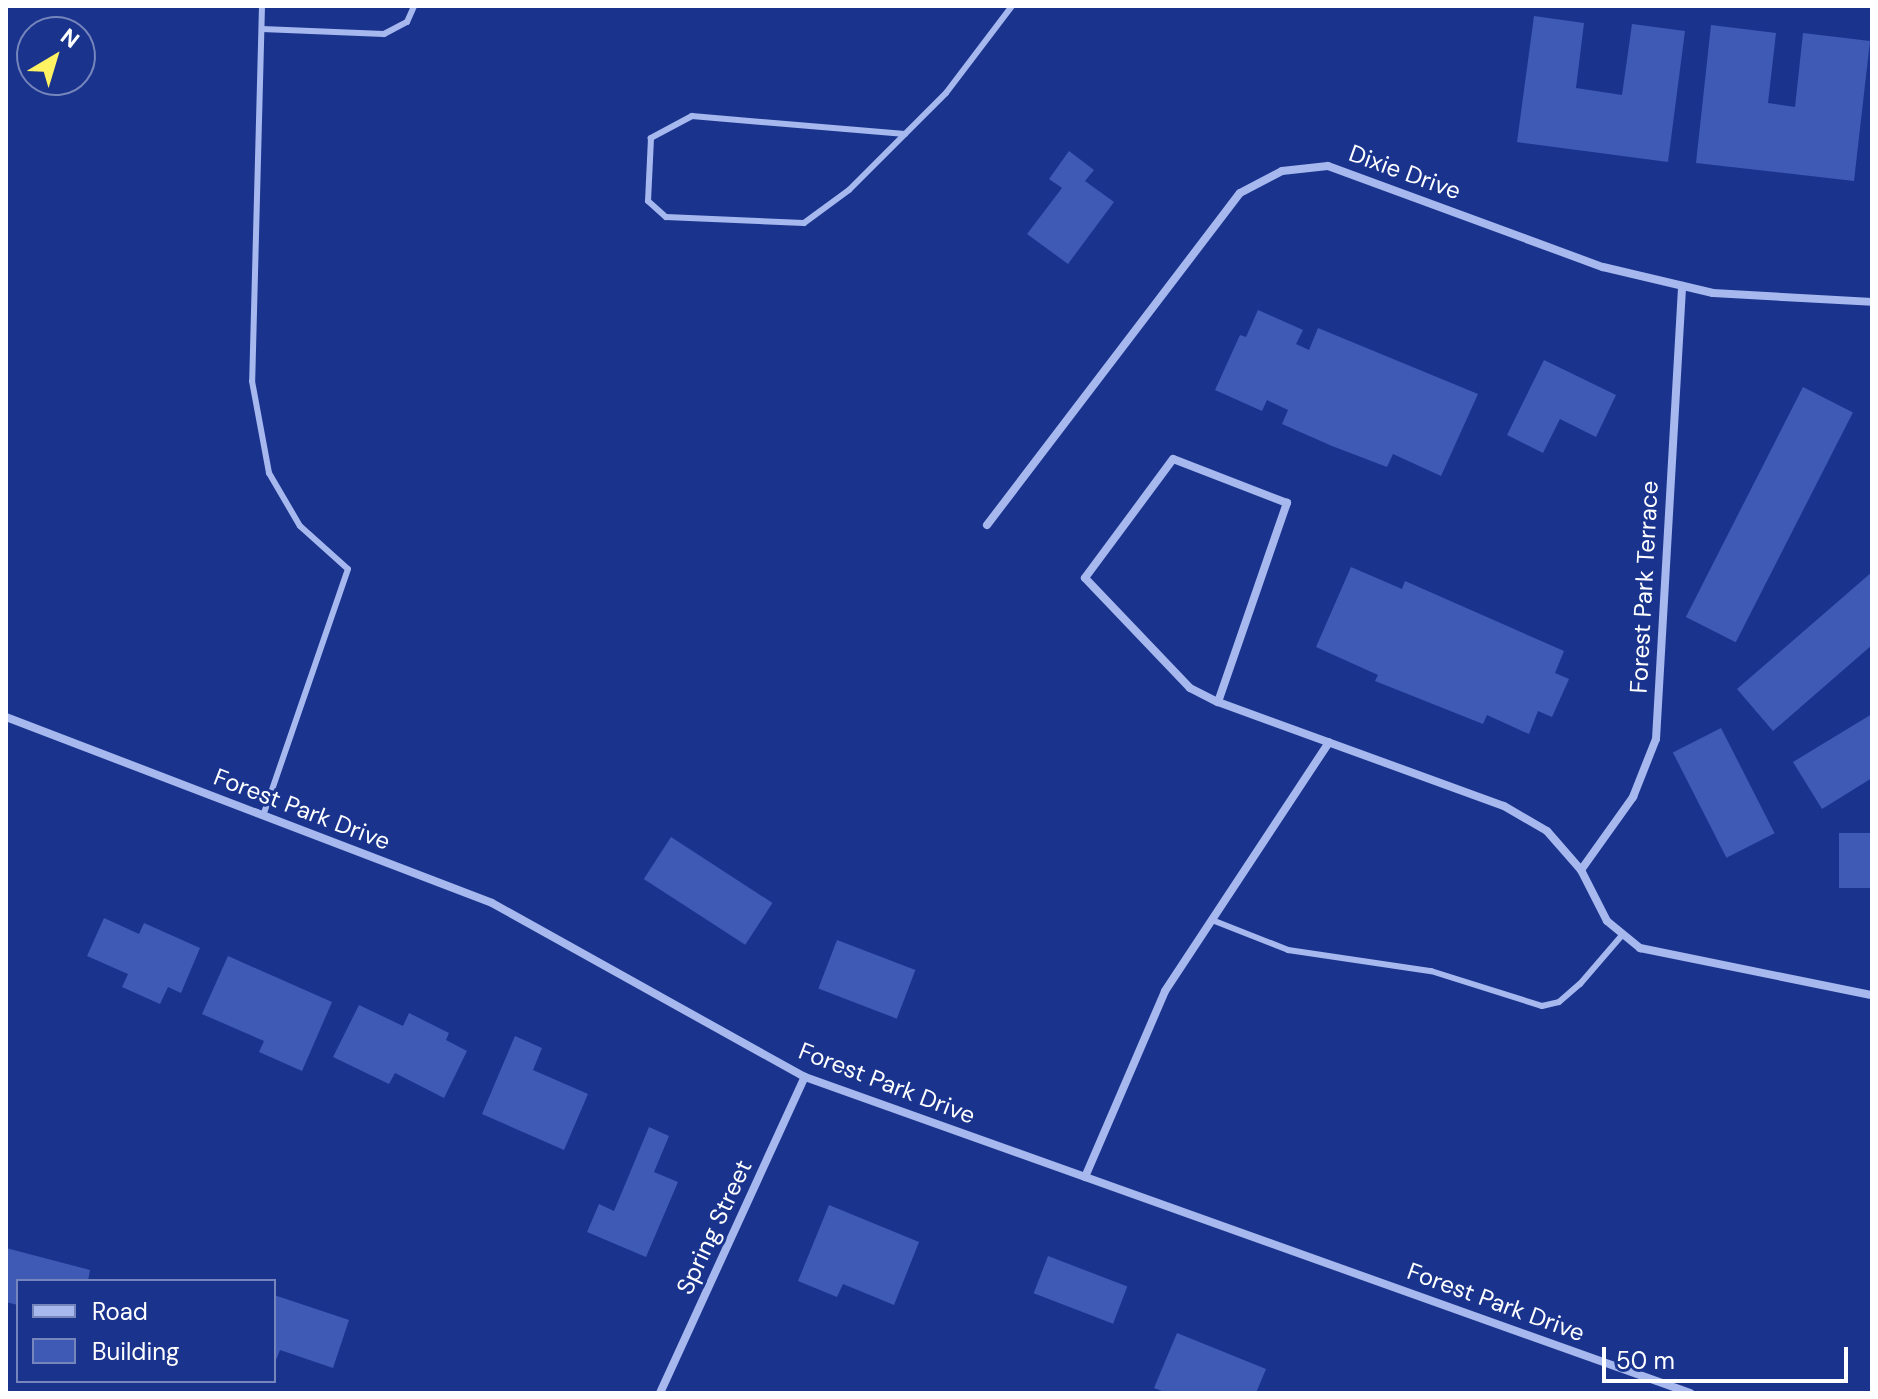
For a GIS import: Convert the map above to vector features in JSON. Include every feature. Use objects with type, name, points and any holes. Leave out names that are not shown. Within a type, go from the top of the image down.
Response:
[{"type":"street","name":"Dixie Drive","points":[[987,525],[1240,193],[1282,171],[1328,166],[1603,267],[1713,293],[1872,302]]},
{"type":"street","name":"Forest Park Terrace","points":[[1581,870],[1633,797],[1656,739],[1682,286]]},
{"type":"street","points":[[1218,702],[1287,503],[1173,459],[1085,578],[1190,688],[1218,702],[1504,806],[1547,831],[1581,870],[1607,921],[1640,948],[1872,995]]},
{"type":"street","name":"Forest Park Drive","points":[[6,717],[492,903],[805,1077],[1690,1393]]},
{"type":"street","points":[[1085,1177],[1165,991],[1329,742]]},
{"type":"street","name":"Spring Street","points":[[660,1393],[805,1077]]},
{"type":"lane","points":[[262,6],[252,381],[269,473],[300,526],[348,569],[263,816]]},
{"type":"lane","points":[[262,29],[384,34],[407,22],[414,6]]},
{"type":"lane","points":[[905,134],[692,116],[651,138],[648,201],[666,217],[804,223],[849,190],[905,134],[946,93],[1012,6]]},
{"type":"lane","points":[[1212,920],[1288,950],[1431,971],[1542,1006],[1559,1002],[1580,984],[1623,934]]},
{"type":"building","points":[[1534,16],[1584,23],[1576,88],[1622,95],[1632,24],[1685,31],[1668,162],[1517,142]]},
{"type":"building","points":[[1711,25],[1776,33],[1768,103],[1795,107],[1803,33],[1870,41],[1854,181],[1696,163]]},
{"type":"building","points":[[1069,151],[1094,170],[1085,181],[1114,202],[1068,264],[1027,234],[1062,188],[1049,179]]},
{"type":"building","points":[[1258,310],[1303,330],[1296,344],[1309,350],[1318,328],[1478,394],[1441,476],[1393,454],[1387,467],[1282,424],[1288,410],[1267,400],[1262,411],[1215,390],[1240,335],[1246,337]]},
{"type":"building","points":[[1544,360],[1616,395],[1596,437],[1560,419],[1543,453],[1507,435]]},
{"type":"building","points":[[1803,387],[1853,412],[1736,642],[1686,617]]},
{"type":"building","points":[[1351,567],[1402,589],[1405,581],[1564,651],[1555,673],[1569,679],[1552,717],[1538,711],[1529,734],[1487,715],[1483,724],[1375,681],[1378,675],[1316,647]]},
{"type":"building","points":[[1872,572],[1872,645],[1773,731],[1737,689]]},
{"type":"building","points":[[1872,714],[1872,778],[1822,809],[1793,762]]},
{"type":"building","points":[[1721,728],[1775,833],[1726,858],[1673,753]]},
{"type":"building","points":[[1839,833],[1872,833],[1872,888],[1839,888]]},
{"type":"building","points":[[671,837],[772,903],[745,945],[644,879]]},
{"type":"building","points":[[104,918],[139,934],[144,923],[200,948],[181,993],[168,987],[160,1004],[122,987],[128,974],[87,956]]},
{"type":"building","points":[[837,940],[915,970],[897,1019],[818,989]]},
{"type":"building","points":[[228,956],[332,1002],[302,1071],[259,1052],[264,1041],[202,1014]]},
{"type":"building","points":[[359,1005],[403,1026],[409,1013],[449,1033],[446,1040],[467,1051],[444,1098],[395,1073],[389,1084],[333,1057]]},
{"type":"building","points":[[515,1036],[542,1048],[533,1070],[588,1094],[564,1150],[482,1114]]},
{"type":"building","points":[[649,1127],[669,1136],[654,1172],[678,1182],[646,1257],[587,1232],[599,1204],[614,1211]]},
{"type":"building","points":[[829,1205],[919,1242],[894,1305],[843,1284],[837,1297],[798,1281]]},
{"type":"building","points":[[6,1248],[90,1270],[88,1279],[16,1279],[16,1304],[6,1302]]},
{"type":"building","points":[[1048,1256],[1127,1286],[1113,1324],[1034,1293]]},
{"type":"building","points":[[276,1296],[349,1320],[333,1368],[280,1350],[276,1360]]},
{"type":"building","points":[[1177,1333],[1266,1369],[1256,1393],[1167,1393],[1154,1388]]}]
